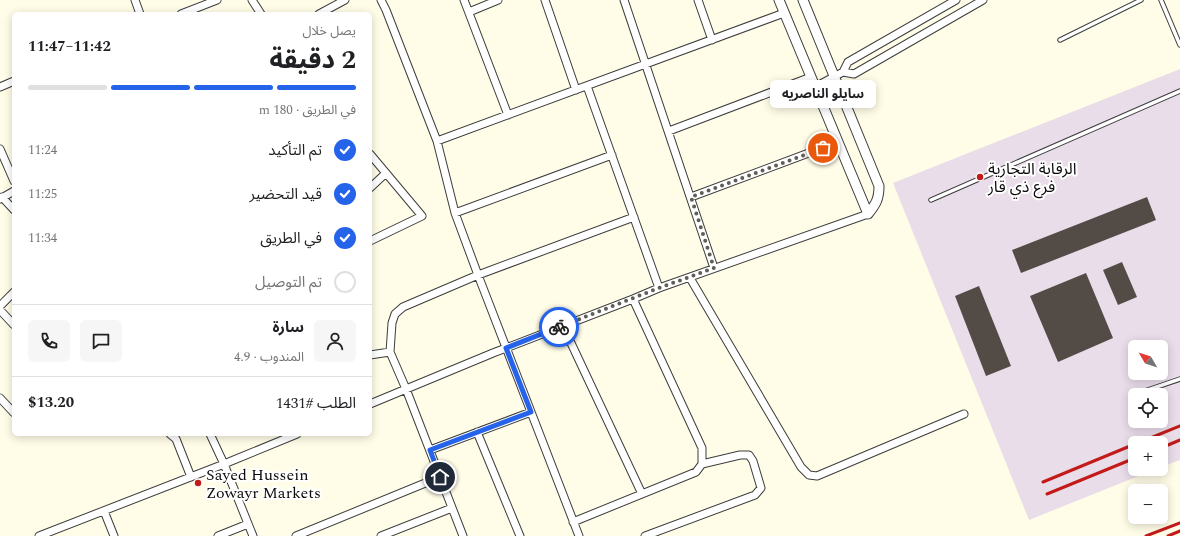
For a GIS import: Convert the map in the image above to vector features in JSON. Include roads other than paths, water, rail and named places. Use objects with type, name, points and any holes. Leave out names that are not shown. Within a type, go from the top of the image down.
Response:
[{"type":"street","points":[[134,0],[139,12]]},
{"type":"street","points":[[186,12],[217,0]]},
{"type":"street","points":[[252,0],[260,12]]},
{"type":"street","points":[[323,12],[345,0]]},
{"type":"street","points":[[381,0],[437,141],[455,213],[579,536]]},
{"type":"street","points":[[464,0],[508,115]]},
{"type":"street","points":[[469,12],[498,0]]},
{"type":"street","points":[[545,0],[576,90]]},
{"type":"street","points":[[624,0],[714,268]]},
{"type":"street","points":[[698,0],[712,40]]},
{"type":"street","points":[[779,0],[868,214]]},
{"type":"street","points":[[372,403],[506,348],[659,288],[868,214],[879,196],[879,186],[839,74],[803,0]]},
{"type":"street","points":[[815,87],[839,74],[848,62],[956,0]]},
{"type":"street","points":[[839,74],[854,74],[983,0]]},
{"type":"street","points":[[437,141],[784,13]]},
{"type":"street","points":[[669,131],[811,77]]},
{"type":"street","points":[[0,87],[12,82]]},
{"type":"street","points":[[587,86],[659,288]]},
{"type":"street","points":[[691,197],[838,142]]},
{"type":"street","points":[[0,150],[12,176]]},
{"type":"street","points":[[455,213],[612,155]]},
{"type":"street","points":[[372,156],[422,216],[372,240]]},
{"type":"street","points":[[372,186],[386,173]]},
{"type":"street","points":[[12,192],[1,198],[12,208]]},
{"type":"street","points":[[462,536],[430,450],[390,352],[392,323],[395,314],[403,307],[478,275],[634,217]]},
{"type":"street","points":[[690,278],[801,466],[809,475],[817,476],[964,414]]},
{"type":"street","points":[[0,306],[12,294]]},
{"type":"street","points":[[573,522],[696,472],[702,464],[702,448],[633,299]]},
{"type":"street","points":[[0,310],[12,323]]},
{"type":"street","points":[[563,326],[642,494]]},
{"type":"street","points":[[372,355],[390,352]]},
{"type":"street","points":[[0,398],[12,411]]},
{"type":"street","points":[[430,450],[531,412]]},
{"type":"street","points":[[477,432],[520,536]]},
{"type":"street","points":[[172,436],[176,439],[191,477]]},
{"type":"street","points":[[211,436],[224,464],[252,536]]},
{"type":"street","points":[[39,536],[292,436]]},
{"type":"street","points":[[645,536],[755,495],[761,488],[753,461],[749,455],[740,455],[702,464]]},
{"type":"street","points":[[296,536],[440,477]]},
{"type":"street","points":[[381,536],[452,508]]},
{"type":"street","points":[[104,511],[114,536]]},
{"type":"street","points":[[218,536],[248,524]]},
{"type":"lane","points":[[1060,40],[1140,0]]},
{"type":"lane","points":[[1161,0],[1180,45]]},
{"type":"lane","points":[[931,200],[1180,91]]},
{"type":"lane","points":[[1154,388],[1180,379]]},
{"type":"railway","points":[[1155,436],[1180,426]]},
{"type":"railway","points":[[1168,445],[1180,440]]},
{"type":"railway","points":[[1043,482],[1128,447]]},
{"type":"railway","points":[[1047,494],[1128,461]]},
{"type":"railway","points":[[1146,536],[1180,523]]},
{"type":"railway","points":[[1168,536],[1180,531]]},
{"type":"place","name":"سايلو الناصريه","points":[[823,148]]},
{"type":"place","name":"الرقابة التجارية فرع ذي قار","points":[[980,177]]},
{"type":"place","name":"Sayed Hussein Zowayr Markets","points":[[198,483]]}]
